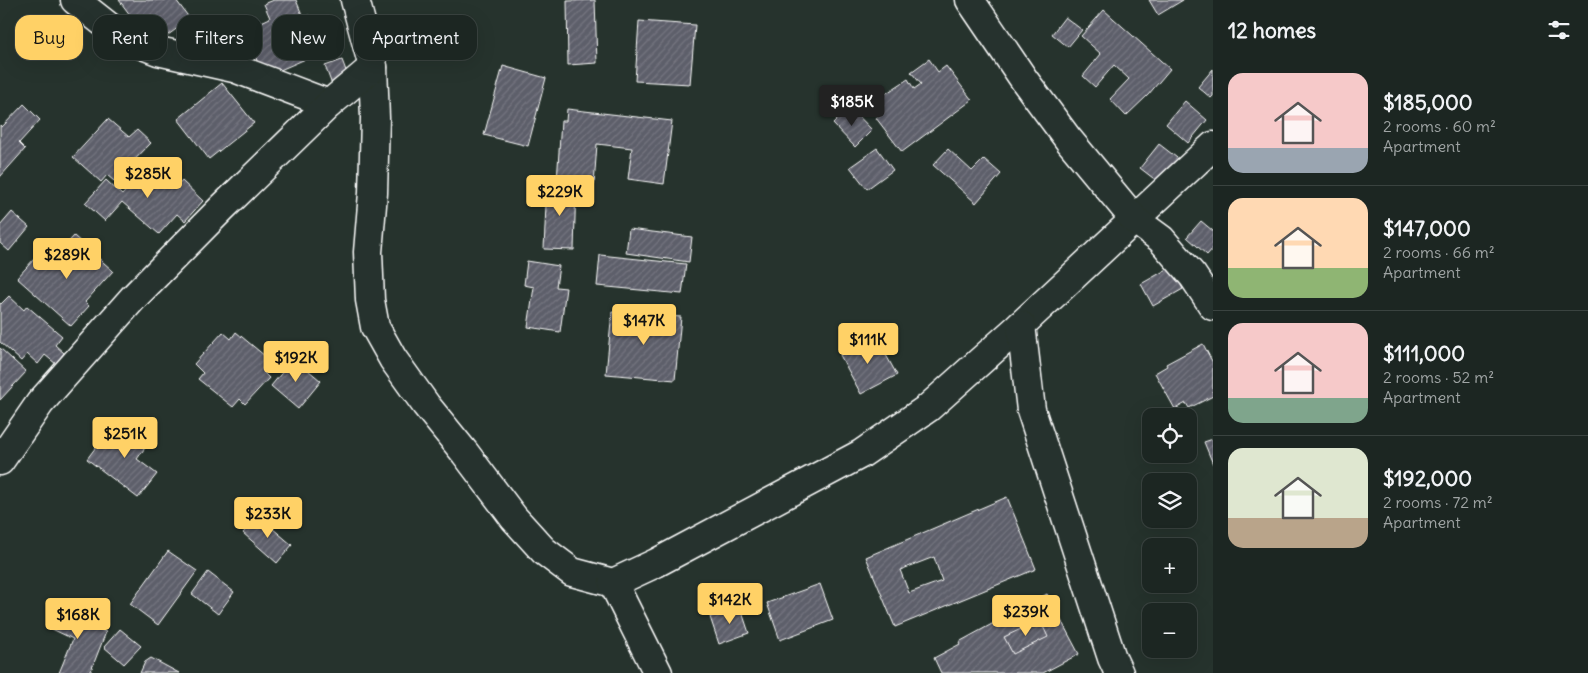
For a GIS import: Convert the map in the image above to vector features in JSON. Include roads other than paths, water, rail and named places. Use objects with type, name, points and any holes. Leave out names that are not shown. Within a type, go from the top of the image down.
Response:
[{"type":"street","points":[[75,0],[122,37],[158,51],[234,68],[329,104]]},
{"type":"street","points":[[355,0],[373,67],[375,118],[374,184],[368,252],[370,300],[375,327],[393,360],[426,405],[465,452],[514,518],[544,551],[572,572],[613,583],[656,564],[861,454],[928,408],[1021,325],[1213,146]]},
{"type":"street","points":[[970,0],[1025,81],[1068,139],[1134,220],[1161,239],[1193,276],[1213,306]]},
{"type":"street","points":[[0,461],[40,403],[134,298],[222,208],[329,104],[373,67]]},
{"type":"street","points":[[1021,325],[1031,410],[1112,658],[1119,673]]},
{"type":"street","points":[[613,583],[658,673]]}]
